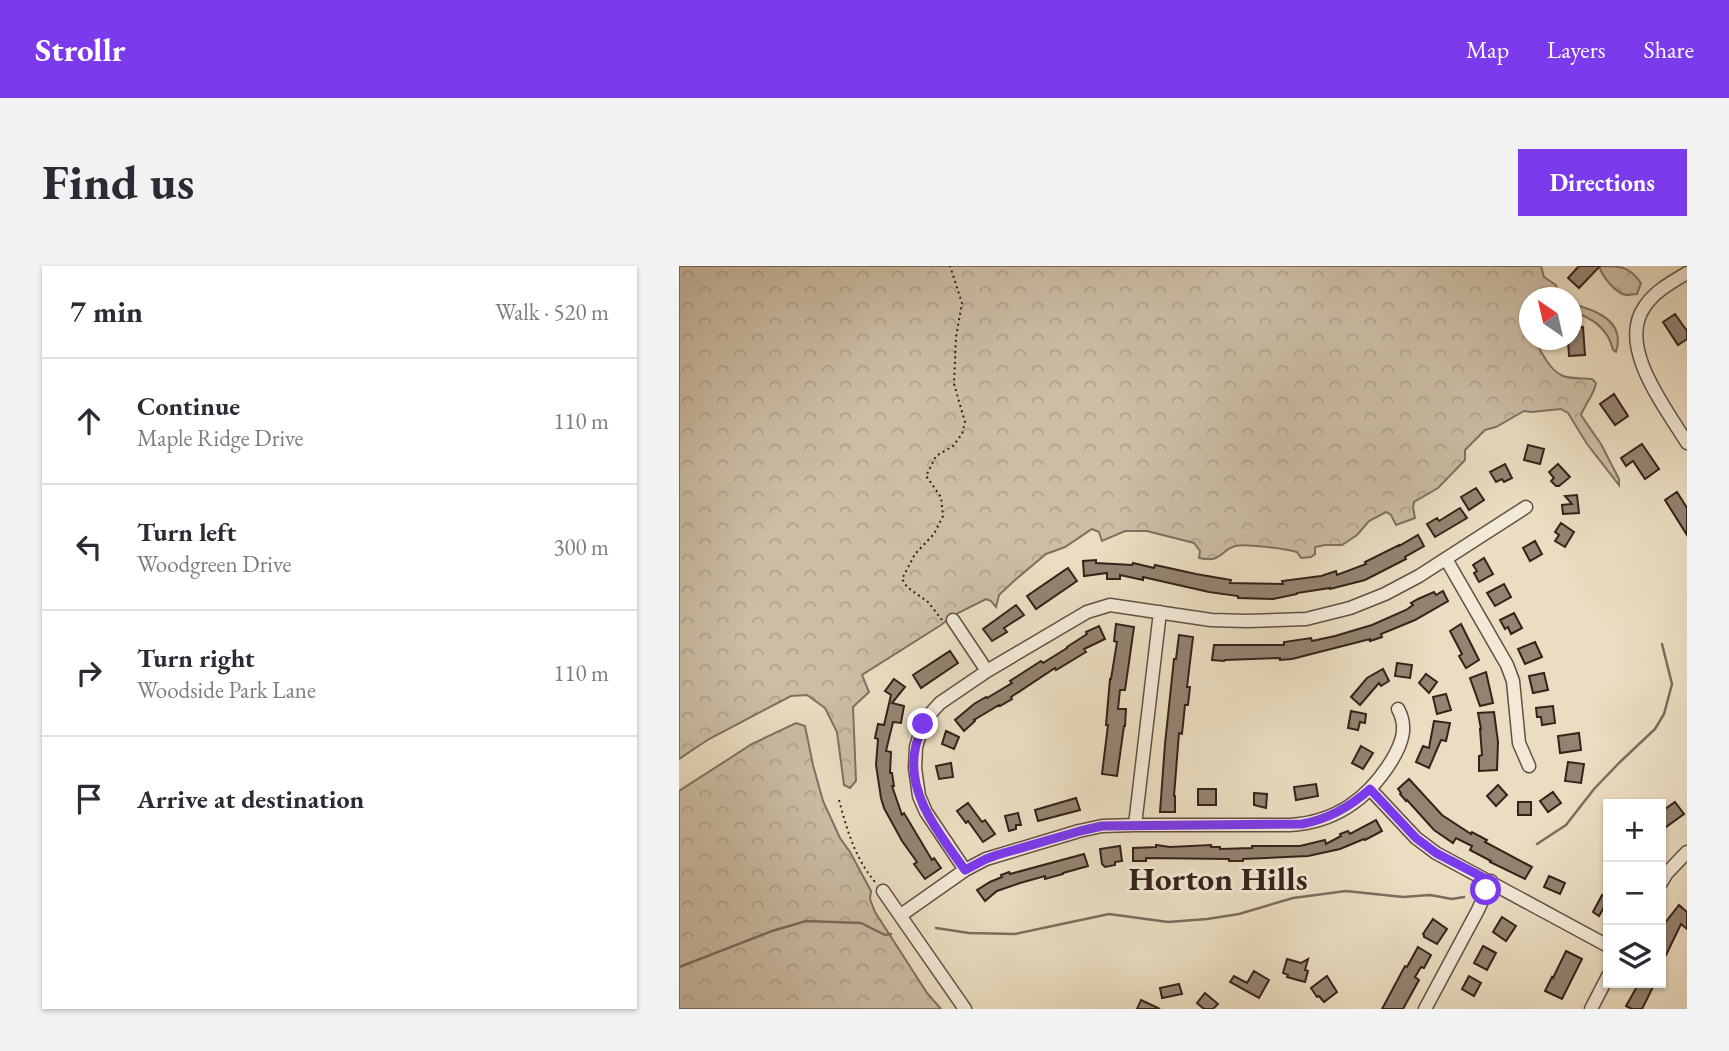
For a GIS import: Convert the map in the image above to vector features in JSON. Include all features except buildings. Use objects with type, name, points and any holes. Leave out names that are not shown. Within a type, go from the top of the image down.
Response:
[{"type":"street","points":[[1687,273],[1664,286],[1645,305],[1636,333],[1637,349],[1648,378],[1687,443]]},
{"type":"street","points":[[965,870],[926,812],[919,796],[915,768],[916,747],[923,724],[940,703],[987,671],[1087,612],[1110,605],[1211,620],[1273,621],[1305,619],[1350,608],[1419,576],[1526,508]]},
{"type":"street","points":[[1446,559],[1507,664],[1513,681],[1519,743],[1528,765]]},
{"type":"street","points":[[1135,825],[1160,612]]},
{"type":"street","points":[[949,622],[987,671]]},
{"type":"street","points":[[901,915],[965,870],[986,859],[1080,831],[1102,826],[1302,824],[1328,817],[1354,803],[1383,775],[1398,751],[1403,727],[1403,718],[1398,709]]},
{"type":"street","points":[[1370,789],[1416,838],[1436,853],[1603,943]]},
{"type":"street","points":[[1666,875],[1687,852]]},
{"type":"street","points":[[1425,1009],[1490,881]]},
{"type":"street","points":[[883,891],[965,1009]]},
{"type":"street","points":[[1591,1009],[1603,986]]},
{"type":"path","points":[[949,622],[907,587],[902,579],[915,554],[934,534],[943,516],[941,497],[926,476],[936,456],[953,446],[962,434],[965,422],[954,384],[956,337],[963,303],[950,266]]},
{"type":"path","points":[[839,800],[856,853],[883,891]]},
{"type":"green space","points":[[679,266],[1541,266],[1544,277],[1556,285],[1519,287],[1519,350],[1540,350],[1550,365],[1563,376],[1592,379],[1596,383],[1581,415],[1601,444],[1619,479],[1619,485],[1587,444],[1568,413],[1561,409],[1524,411],[1496,427],[1485,430],[1465,450],[1465,460],[1438,488],[1414,502],[1415,518],[1396,525],[1391,515],[1386,512],[1369,521],[1357,535],[1342,545],[1315,547],[1315,554],[1311,557],[1301,558],[1297,552],[1284,549],[1240,545],[1230,548],[1217,558],[1199,558],[1200,551],[1194,543],[1147,531],[1125,531],[1102,541],[1099,532],[1092,529],[1065,547],[1046,554],[999,595],[996,607],[986,599],[954,615],[862,675],[869,692],[853,707],[856,781],[850,788],[844,785],[837,732],[825,708],[807,695],[791,696],[709,739],[679,759]]},
{"type":"green space","points":[[1599,266],[1628,270],[1641,283],[1637,294],[1626,295],[1613,288]]},
{"type":"green space","points":[[1582,307],[1599,314],[1613,325],[1618,341],[1616,352],[1603,330],[1582,315]]},
{"type":"green space","points":[[796,723],[805,726],[823,801],[840,838],[871,891],[870,899],[875,912],[927,993],[941,1009],[679,1009],[679,791],[752,744]]},
{"type":"waterway","points":[[1537,844],[1566,825],[1594,789],[1655,729],[1664,714],[1672,684],[1662,644]]},
{"type":"waterway","points":[[936,928],[969,933],[1015,934],[1109,914],[1168,922],[1207,919],[1239,914],[1293,898],[1346,891],[1403,897],[1464,897]]},
{"type":"waterway","points":[[679,967],[772,931],[806,921],[861,923],[885,935],[891,934]]},
{"type":"district","name":"Horton Hills","points":[[1218,878]]},
{"type":"route","points":[[923,724],[916,747],[915,768],[919,796],[926,812],[965,870],[997,855],[1102,826],[1290,825],[1313,822],[1354,803],[1370,789],[1416,838],[1436,853],[1490,881],[1486,890]]}]
